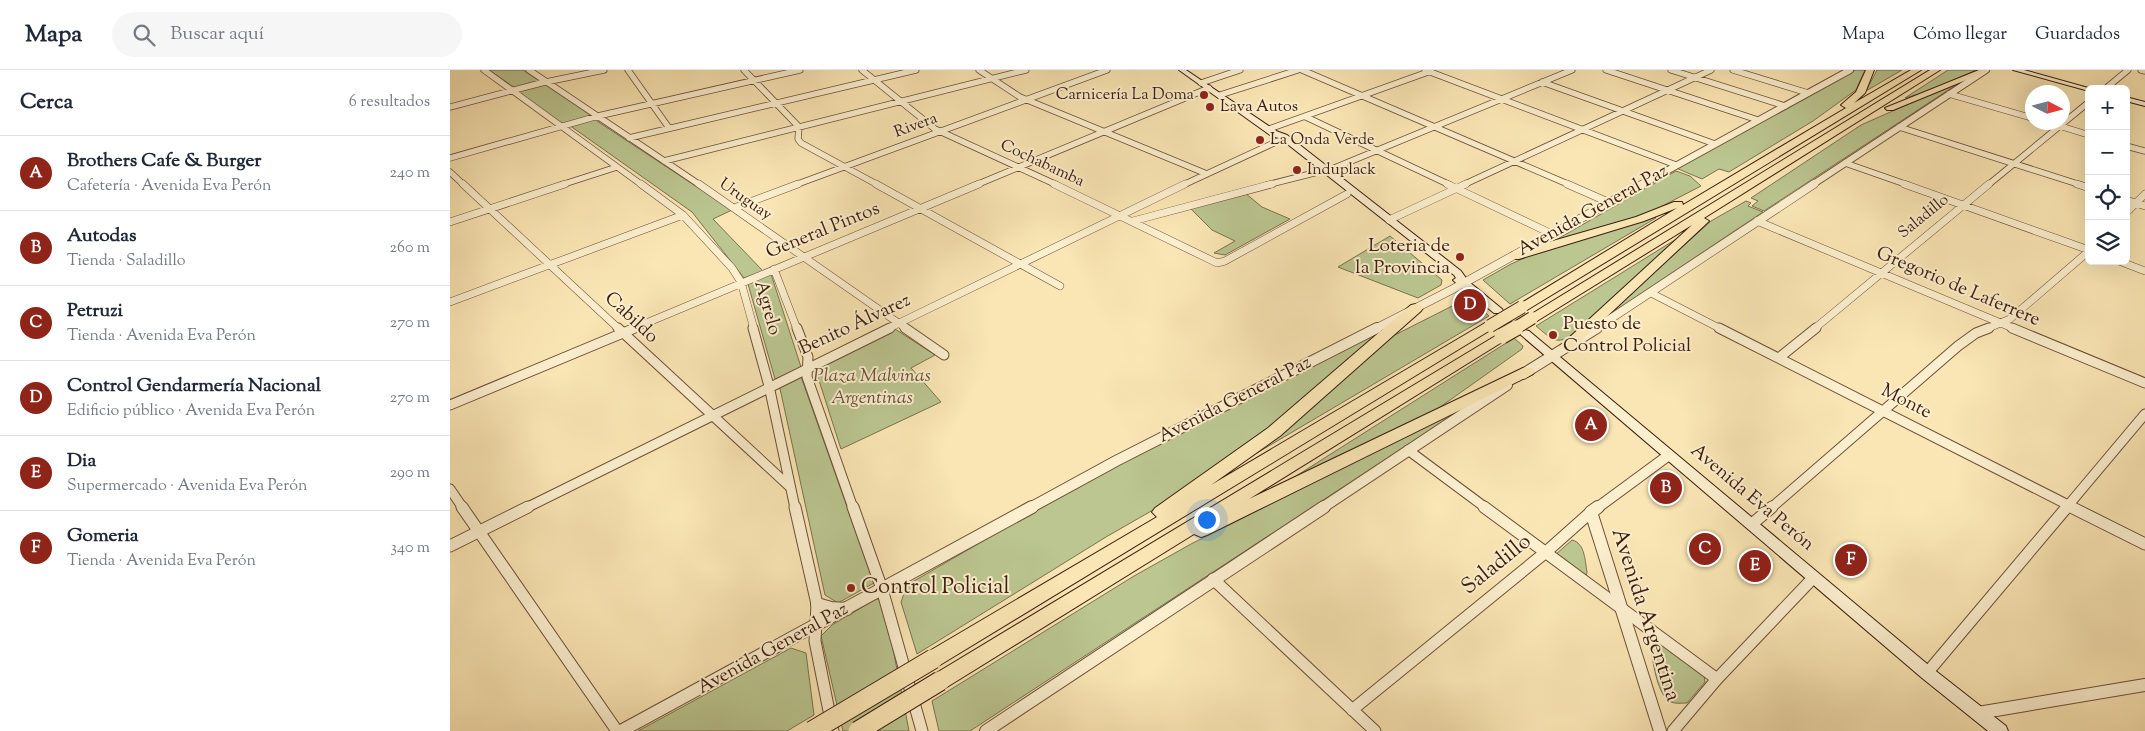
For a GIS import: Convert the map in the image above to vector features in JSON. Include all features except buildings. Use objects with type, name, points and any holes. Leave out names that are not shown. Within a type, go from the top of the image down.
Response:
[{"type":"highway","points":[[1821,126],[1860,93],[1870,70]]},
{"type":"highway","points":[[858,731],[1122,569],[1496,331],[1522,307],[1917,70]]},
{"type":"highway","points":[[812,731],[1042,594],[1496,331],[1532,318],[1936,70]]},
{"type":"highway","points":[[1834,134],[1895,105],[1985,70]]},
{"type":"highway","points":[[1514,256],[1649,216],[1723,185]]},
{"type":"highway","points":[[1566,347],[1698,226],[1740,192]]},
{"type":"highway","points":[[1042,594],[1257,446],[1291,419],[1389,329],[1416,308]]},
{"type":"highway","points":[[1122,569],[1528,371]]},
{"type":"main road","points":[[1182,70],[1220,95],[1389,220],[1458,273],[1464,283]]},
{"type":"main road","points":[[2016,70],[2085,88]]},
{"type":"main road","points":[[2028,70],[2085,85]]},
{"type":"main road","points":[[2130,99],[2145,103]]},
{"type":"main road","points":[[1322,171],[1346,194],[1451,277],[1464,283],[1498,310]]},
{"type":"main road","name":"Avenida Eva Perón","points":[[1525,333],[1927,673],[2000,731]]},
{"type":"street","name":"Agrelo","points":[[484,70],[683,215],[732,268],[742,282],[769,386],[817,604],[815,641],[833,731]]},
{"type":"street","name":"Uruguay","points":[[529,70],[734,208],[944,356]]},
{"type":"street","points":[[450,107],[512,90],[604,70]]},
{"type":"street","points":[[628,70],[654,104],[669,128]]},
{"type":"street","points":[[744,70],[799,127],[798,139],[801,143],[918,210],[1060,286]]},
{"type":"street","points":[[450,158],[598,116],[800,70]]},
{"type":"street","name":"Cochabamba","points":[[862,70],[927,124],[941,132],[1134,221],[1217,263],[1222,263],[1346,194]]},
{"type":"street","points":[[629,138],[916,70]]},
{"type":"street","points":[[979,70],[1016,95],[1207,174]]},
{"type":"street","points":[[664,162],[1026,70]]},
{"type":"street","name":"Rivera","points":[[734,208],[1107,70]]},
{"type":"street","points":[[1201,82],[1240,70]]},
{"type":"street","points":[[1220,95],[1300,70],[1608,202]]},
{"type":"street","points":[[1134,221],[1322,171],[1434,128],[1572,70]]},
{"type":"street","points":[[1606,70],[1758,120]]},
{"type":"street","points":[[1671,70],[1784,106]]},
{"type":"street","points":[[1389,220],[1711,70]]},
{"type":"street","points":[[1733,70],[1808,93]]},
{"type":"street","name":"Avenida General Paz","points":[[621,731],[848,609],[1116,461],[1464,283],[1850,70]]},
{"type":"street","points":[[986,731],[1213,579],[1985,70]]},
{"type":"street","points":[[2110,85],[2128,70]]},
{"type":"street","points":[[1430,71],[1676,165]]},
{"type":"street","name":"Benito Álvarez","points":[[450,546],[769,386],[1207,174],[1273,134],[1306,117],[1430,71]]},
{"type":"street","points":[[1542,82],[1715,144]]},
{"type":"street","name":"General Pintos","points":[[450,405],[1209,88]]},
{"type":"street","points":[[1950,94],[2025,116]]},
{"type":"street","name":"Saladillo","points":[[2070,118],[2085,105]]},
{"type":"street","points":[[1306,117],[1552,234]]},
{"type":"street","points":[[1899,128],[2085,187]]},
{"type":"street","points":[[2070,129],[2085,134]]},
{"type":"street","name":"Saladillo","points":[[1780,357],[2055,130]]},
{"type":"street","points":[[2130,147],[2145,151]]},
{"type":"street","points":[[1845,163],[2085,250]]},
{"type":"street","points":[[450,222],[618,167]]},
{"type":"street","name":"Cabildo","points":[[450,172],[790,487]]},
{"type":"street","points":[[2130,209],[2145,194]]},
{"type":"street","points":[[2130,201],[2145,206]]},
{"type":"street","points":[[450,302],[683,215]]},
{"type":"street","name":"Gregorio de Laferrere","points":[[1757,221],[2145,384]]},
{"type":"street","points":[[1752,524],[1958,346],[1976,333],[2010,319],[2085,254]]},
{"type":"street","points":[[2129,265],[2145,271]]},
{"type":"street","points":[[774,269],[808,357],[808,377],[882,589],[922,731]]},
{"type":"street","name":"Monte","points":[[1651,292],[2145,544]]},
{"type":"street","points":[[1927,673],[2145,414]]},
{"type":"street","points":[[1408,450],[1717,679]]},
{"type":"street","name":"Saladillo","points":[[1352,710],[1546,552],[1590,512],[1669,455]]},
{"type":"street","points":[[450,489],[617,731]]},
{"type":"street","name":"Avenida Argentina","points":[[1590,512],[1660,731]]},
{"type":"street","points":[[1672,731],[1717,679],[1814,577]]},
{"type":"street","points":[[1213,579],[1375,731]]},
{"type":"street","points":[[817,604],[830,608],[848,609]]},
{"type":"street","points":[[1978,714],[2145,685]]},
{"type":"green space","points":[[489,70],[523,70],[540,81],[515,88]]},
{"type":"green space","points":[[1855,70],[1865,70],[1856,90],[1813,121],[1729,172],[1719,169],[1702,179],[1676,168]]},
{"type":"green space","points":[[1877,70],[1902,70],[1866,91]]},
{"type":"green space","points":[[1948,70],[1976,70],[1926,92],[1905,98]]},
{"type":"green space","points":[[1965,79],[1764,211],[1752,206],[1758,201],[1751,198],[1861,125]]},
{"type":"green space","points":[[545,83],[594,116],[562,124],[516,90]]},
{"type":"green space","points":[[594,119],[732,210],[713,219],[763,271],[744,278],[692,212],[569,125]]},
{"type":"green space","points":[[1676,171],[1690,176],[1701,186],[1643,216],[1554,241]]},
{"type":"green space","points":[[1245,193],[1262,207],[1290,219],[1225,255],[1214,253],[1235,241],[1212,230],[1190,208]]},
{"type":"green space","points":[[1746,201],[1751,203],[1748,206],[1763,212],[1616,310],[1614,309],[1711,221]]},
{"type":"green space","points":[[1654,217],[1656,218],[1510,304],[1483,280],[1511,264],[1540,251]]},
{"type":"green space","points":[[1686,233],[1576,333],[1564,339],[1555,340],[1536,326]]},
{"type":"green space","points":[[1390,236],[1442,280],[1441,285],[1418,298],[1338,267]]},
{"type":"green space","points":[[771,274],[801,367],[775,379],[748,284]]},
{"type":"green space","points":[[1468,298],[1471,301],[1462,304],[1467,309],[1478,306],[1489,316],[1245,460],[1379,343]]},
{"type":"green space","points":[[1385,328],[1284,418],[1160,506],[1106,537],[917,654],[901,602],[907,585],[1099,474]]},
{"type":"green space","name":"Plaza Malvinas Argentinas","points":[[895,329],[935,355],[911,368],[941,402],[841,449],[815,368]]},
{"type":"green space","points":[[1514,338],[1523,346],[1522,349],[1426,417],[1285,483]]},
{"type":"green space","points":[[800,374],[874,583],[838,603],[825,595],[779,384]]},
{"type":"green space","points":[[1473,402],[970,731],[939,731],[932,701],[1134,576],[1191,544]]},
{"type":"green space","points":[[1572,540],[1580,545],[1584,553],[1586,576],[1555,555]]},
{"type":"green space","points":[[876,599],[881,599],[884,603],[909,731],[843,731],[821,636],[832,625]]},
{"type":"green space","points":[[1660,643],[1704,675],[1705,682],[1687,703],[1671,702],[1662,693],[1651,651],[1652,645]]},
{"type":"green space","points":[[791,648],[806,653],[814,715],[787,731],[638,731]]},
{"type":"place","name":"Carnicería La Doma","points":[[1204,95]]},
{"type":"place","name":"Lava Autos","points":[[1210,107]]},
{"type":"place","name":"La Onda Verde","points":[[1260,140]]},
{"type":"place","name":"Induplack","points":[[1297,170]]},
{"type":"place","name":"Loteria de la Provincia","points":[[1460,257]]},
{"type":"place","name":"Control Gendarmería Nacional","points":[[1470,305]]},
{"type":"place","name":"Puesto de Control Policial","points":[[1553,335]]},
{"type":"place","name":"Brothers Cafe & Burger","points":[[1591,425]]},
{"type":"place","name":"Autodas","points":[[1666,488]]},
{"type":"place","name":"Petruzi","points":[[1705,549]]},
{"type":"place","name":"Gomeria","points":[[1851,560]]},
{"type":"place","name":"Dia","points":[[1755,566]]},
{"type":"place","name":"Control Policial","points":[[851,588]]}]
